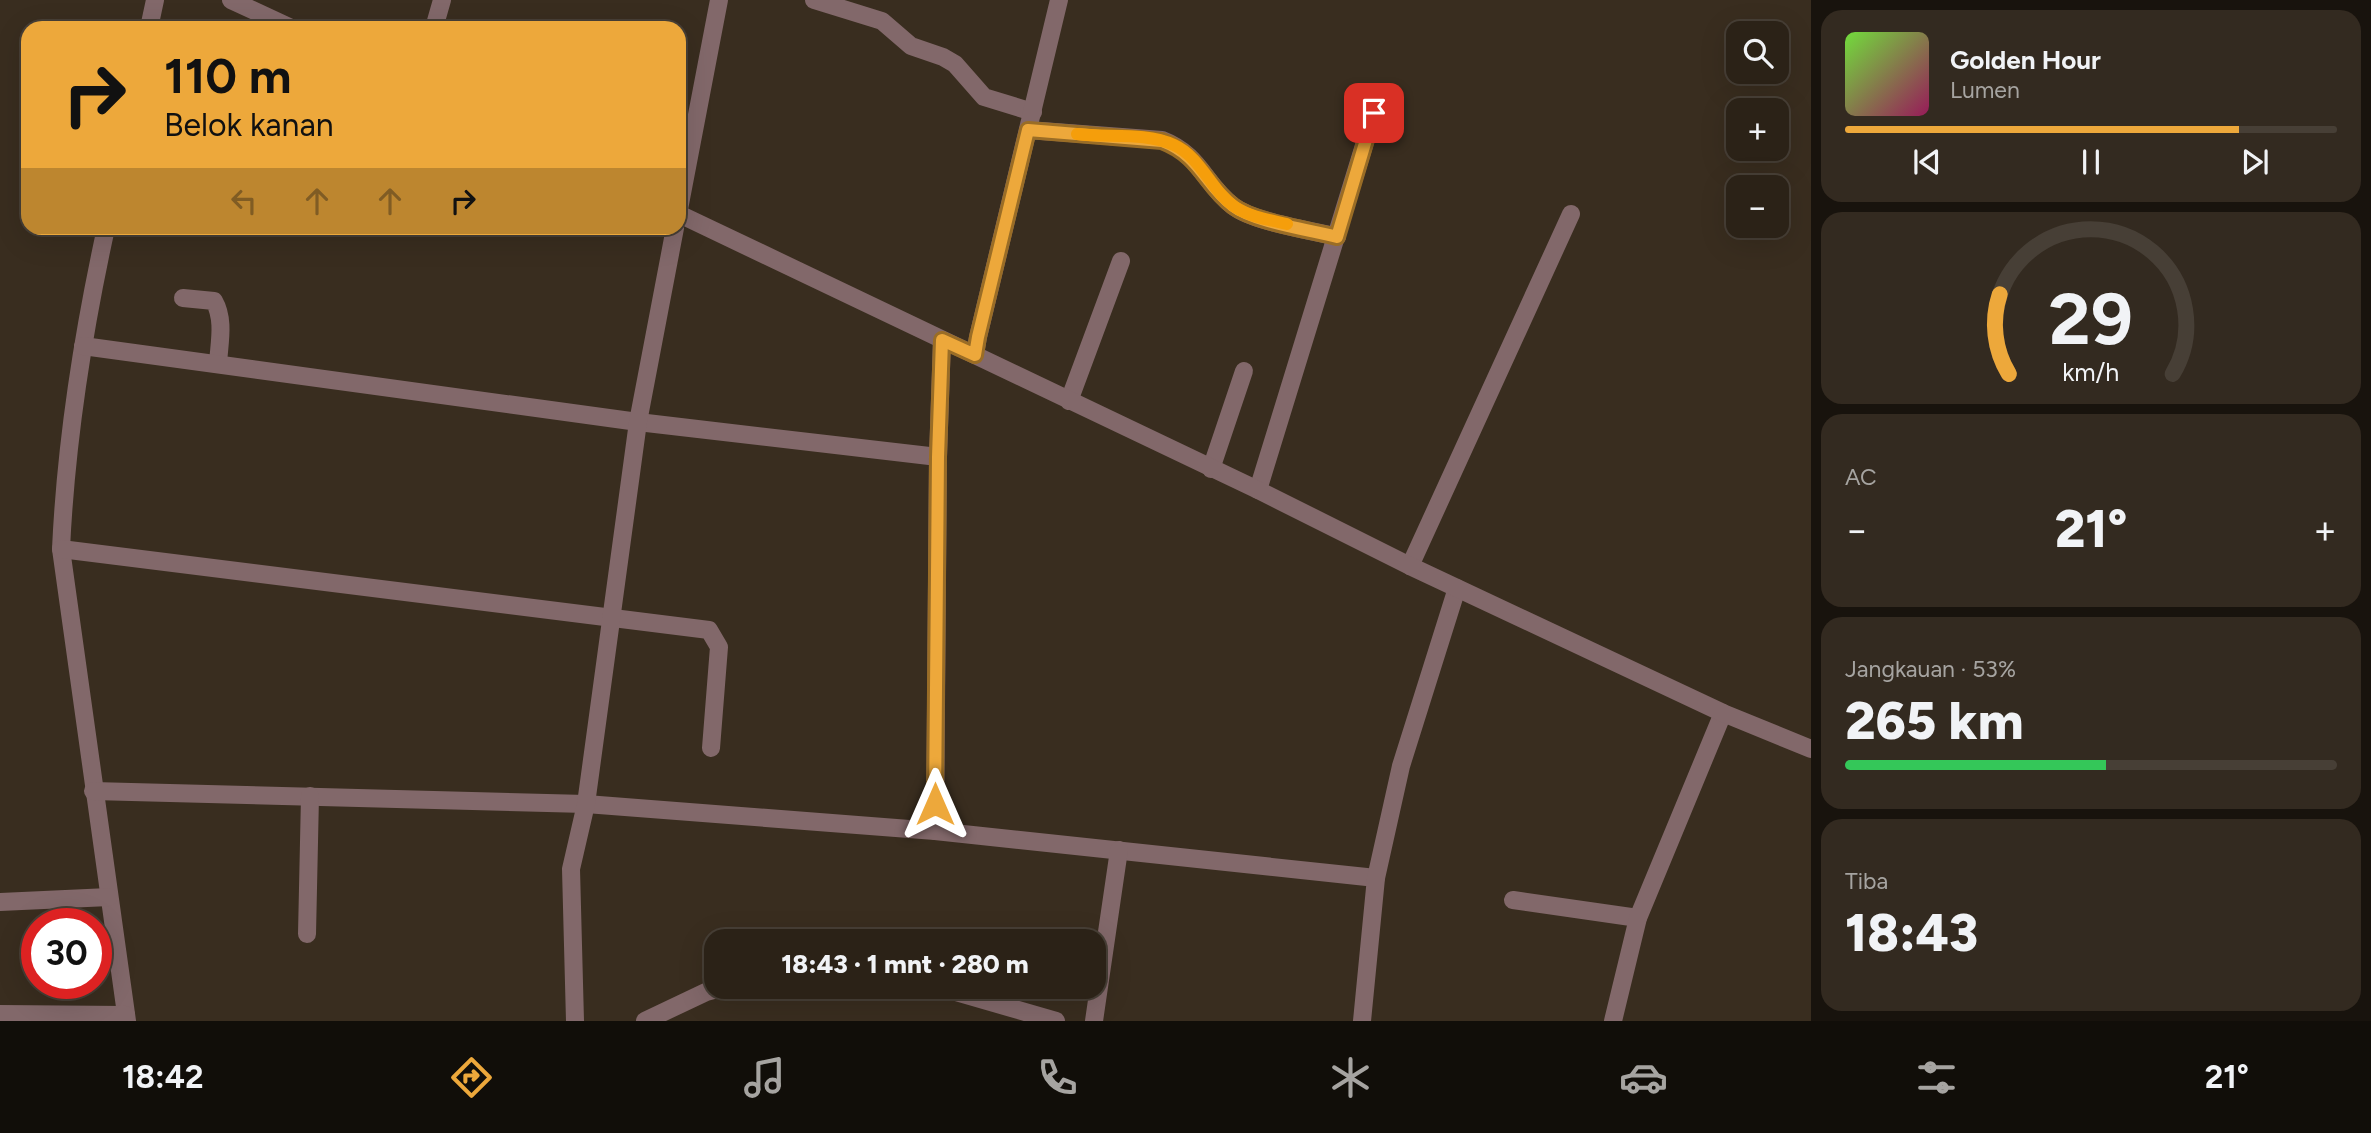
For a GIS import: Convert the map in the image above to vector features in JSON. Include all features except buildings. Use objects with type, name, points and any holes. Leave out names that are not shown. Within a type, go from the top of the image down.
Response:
[{"type":"street","points":[[150,21],[155,0]]},
{"type":"street","points":[[231,0],[276,21]]},
{"type":"street","points":[[436,21],[442,0]]},
{"type":"street","points":[[686,175],[719,0]]},
{"type":"street","points":[[814,0],[882,21],[911,46],[955,64],[984,97],[1033,112]]},
{"type":"street","points":[[977,346],[1059,0]]},
{"type":"street","points":[[1260,483],[1374,113]]},
{"type":"street","points":[[1028,130],[1162,141],[1178,146],[1192,158],[1225,198],[1241,210],[1337,237]]},
{"type":"street","points":[[1413,560],[1571,214]]},
{"type":"street","points":[[686,215],[942,340],[977,346],[1211,469],[1260,483],[1413,560],[1457,588],[1723,713],[1811,749]]},
{"type":"street","points":[[0,1014],[126,1018],[61,549],[64,499],[83,346],[105,235]]},
{"type":"street","points":[[575,1021],[571,869],[586,804],[638,422],[675,235]]},
{"type":"street","points":[[1071,395],[1121,261]]},
{"type":"street","points":[[183,298],[214,302],[218,308],[221,316],[218,364]]},
{"type":"street","points":[[935,831],[938,457],[942,340]]},
{"type":"street","points":[[83,346],[638,422],[938,457]]},
{"type":"street","points":[[1211,469],[1244,370]]},
{"type":"street","points":[[61,549],[709,630],[719,647],[711,748]]},
{"type":"street","points":[[1362,1021],[1376,878],[1401,766],[1457,588]]},
{"type":"street","points":[[1613,1021],[1638,918],[1723,713]]},
{"type":"street","points":[[93,791],[586,804],[935,831],[1376,878]]},
{"type":"street","points":[[307,934],[310,796]]},
{"type":"street","points":[[1094,1021],[1119,850]]},
{"type":"street","points":[[0,902],[110,897]]},
{"type":"street","points":[[1513,900],[1638,918]]},
{"type":"street","points":[[645,1021],[704,993]]},
{"type":"street","points":[[980,999],[1056,1021]]},
{"type":"slow traffic","points":[[1077,134],[1148,138],[1178,146],[1234,206],[1247,214],[1287,224]]},
{"type":"route","points":[[935,804],[938,457],[942,340],[975,355],[1028,130],[1148,138],[1178,146],[1192,158],[1225,198],[1247,214],[1337,237],[1374,113]]}]
